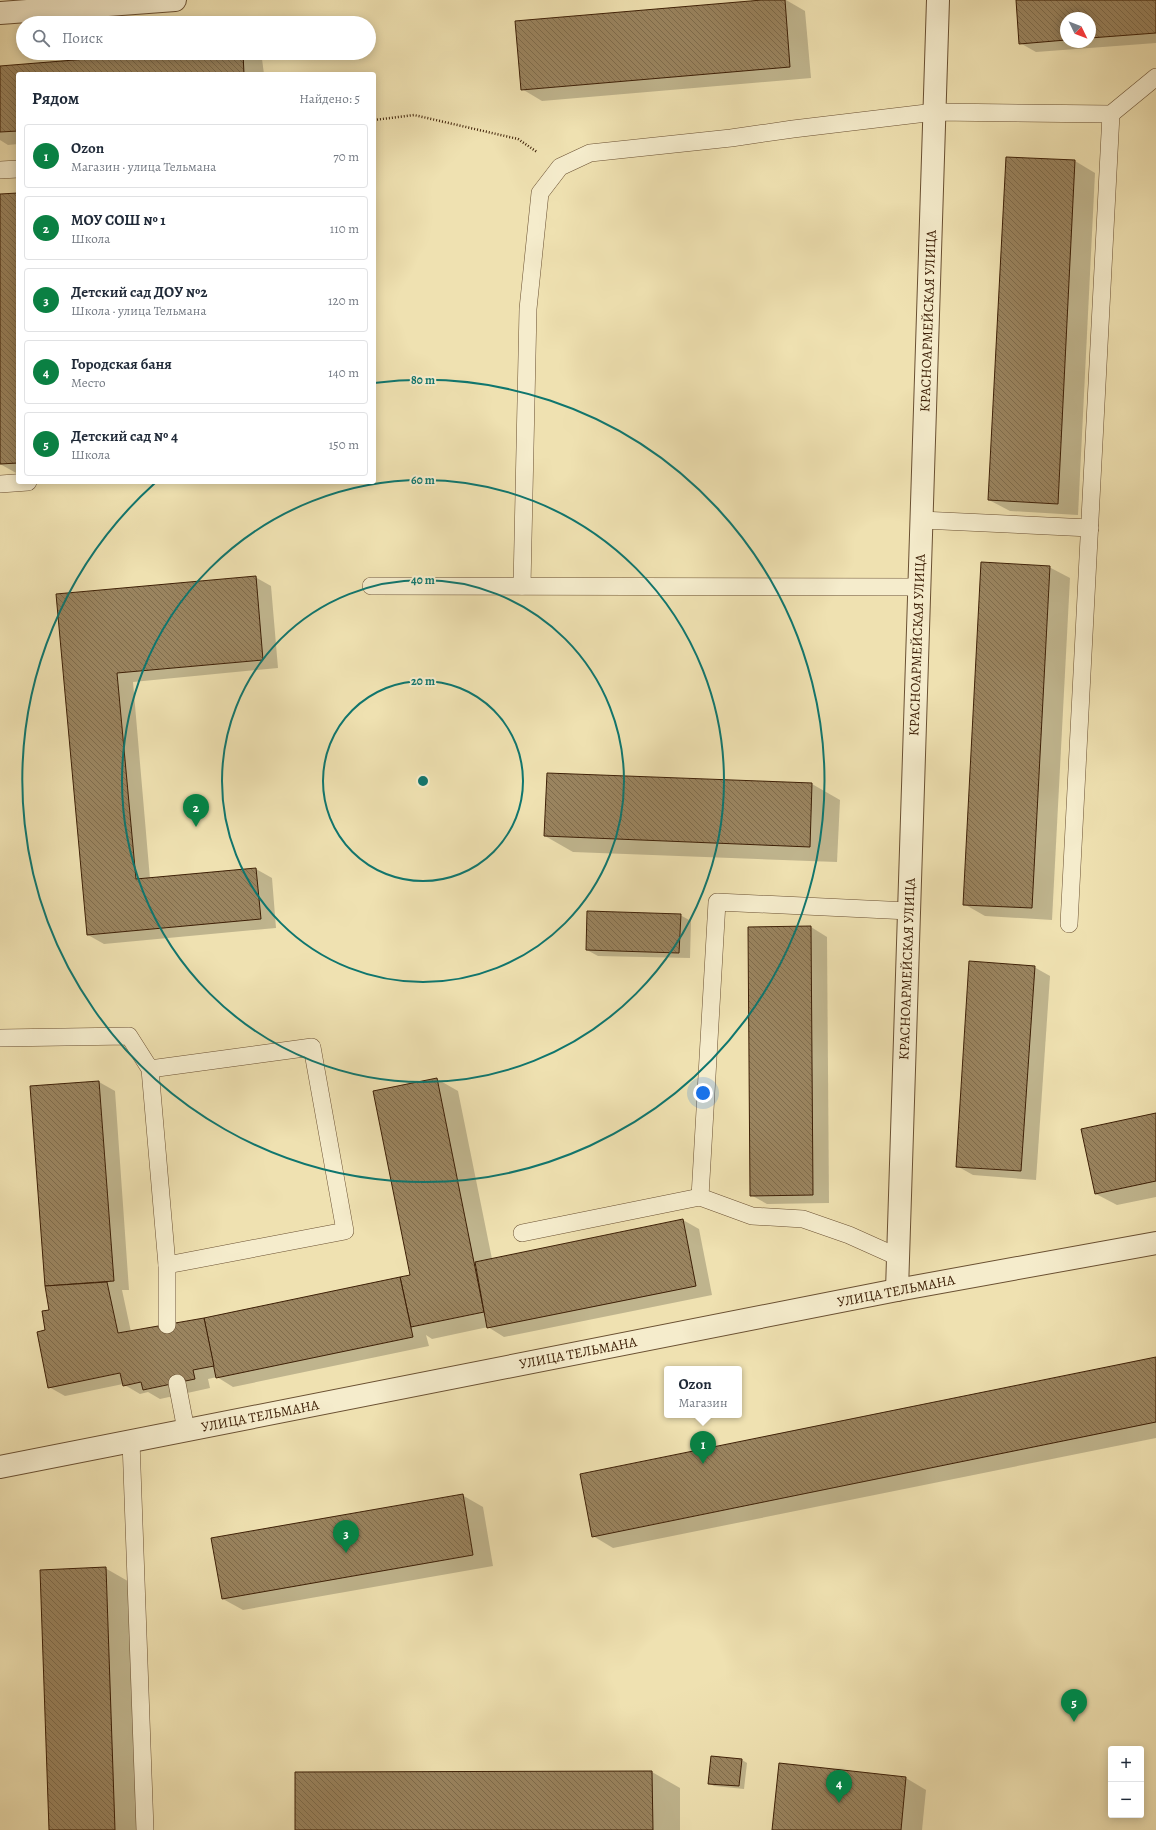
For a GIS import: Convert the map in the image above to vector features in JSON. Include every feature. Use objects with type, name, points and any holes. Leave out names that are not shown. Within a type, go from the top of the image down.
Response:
[{"type":"street","points":[[0,13],[174,0]]},
{"type":"street","name":"КРАСНОАРМЕЙСКАЯ УЛИЦА","points":[[897,1290],[938,0]]},
{"type":"street","name":"УЛИЦА ТЕЛЬМАНА","points":[[0,1467],[897,1290],[1156,1243]]},
{"type":"lane","points":[[522,586],[528,309],[540,193],[560,167],[590,153],[731,138],[935,112],[1111,114],[1156,77]]},
{"type":"lane","points":[[1070,924],[1111,114]]},
{"type":"lane","points":[[0,170],[16,169]]},
{"type":"lane","points":[[0,484],[16,483]]},
{"type":"lane","points":[[921,520],[1090,528]]},
{"type":"lane","points":[[371,586],[919,587]]},
{"type":"lane","points":[[700,1197],[717,902],[909,911]]},
{"type":"lane","points":[[0,1038],[129,1036],[150,1069],[167,1265],[167,1325]]},
{"type":"lane","points":[[150,1069],[312,1047],[345,1231],[167,1265]]},
{"type":"lane","points":[[522,1233],[700,1197],[752,1216],[803,1219],[849,1235],[898,1257]]},
{"type":"lane","points":[[177,1383],[186,1430]]},
{"type":"lane","points":[[131,1441],[146,1830]]},
{"type":"path","points":[[376,120],[414,115],[518,139],[560,167]]},
{"type":"building","points":[[762,0],[785,0],[790,67],[521,90],[515,21]]},
{"type":"building","points":[[1016,0],[1156,0],[1156,33],[1096,38],[1096,12],[1060,12],[1060,41],[1019,44]]},
{"type":"building","points":[[74,60],[243,60],[244,72],[16,72],[16,131],[0,132],[0,66]]},
{"type":"building","points":[[1006,157],[1075,160],[1058,504],[988,500]]},
{"type":"building","points":[[16,193],[16,463],[0,464],[0,194]]},
{"type":"building","points":[[981,562],[1050,566],[1032,908],[963,905]]},
{"type":"building","points":[[256,576],[263,660],[117,673],[136,879],[256,868],[261,919],[87,935],[56,594]]},
{"type":"building","points":[[547,773],[812,783],[810,847],[544,836]]},
{"type":"building","points":[[587,911],[681,914],[679,953],[586,950]]},
{"type":"building","points":[[811,926],[813,1195],[750,1196],[748,927]]},
{"type":"building","points":[[969,961],[1035,966],[1021,1171],[956,1167]]},
{"type":"building","points":[[437,1078],[484,1312],[411,1327],[400,1277],[410,1275],[373,1091]]},
{"type":"building","points":[[99,1081],[114,1281],[45,1286],[30,1086]]},
{"type":"building","points":[[1156,1113],[1156,1181],[1095,1194],[1081,1129]]},
{"type":"building","points":[[683,1219],[696,1286],[487,1328],[475,1262]]},
{"type":"building","points":[[400,1277],[413,1337],[216,1378],[204,1318]]},
{"type":"building","points":[[107,1282],[118,1333],[204,1318],[214,1366],[193,1370],[195,1379],[143,1390],[141,1382],[123,1386],[120,1373],[48,1388],[37,1332],[45,1330],[42,1311],[49,1310],[45,1286]]},
{"type":"building","points":[[1156,1357],[1156,1422],[592,1537],[580,1474]]},
{"type":"building","points":[[463,1494],[473,1555],[222,1599],[211,1538]]},
{"type":"building","points":[[106,1567],[115,1830],[49,1830],[40,1570]]},
{"type":"building","points":[[711,1756],[742,1759],[739,1786],[708,1784]]},
{"type":"building","points":[[779,1763],[906,1777],[901,1830],[772,1830]]},
{"type":"building","points":[[652,1771],[653,1830],[295,1830],[295,1772]]},
{"type":"place","name":"МОУ СОШ № 1","points":[[196,827]]},
{"type":"place","name":"Ozon","points":[[703,1464]]},
{"type":"place","name":"Детский сад ДОУ №2","points":[[346,1553]]},
{"type":"place","name":"Детский сад № 4","points":[[1074,1722]]},
{"type":"place","name":"Городская баня","points":[[839,1803]]}]
